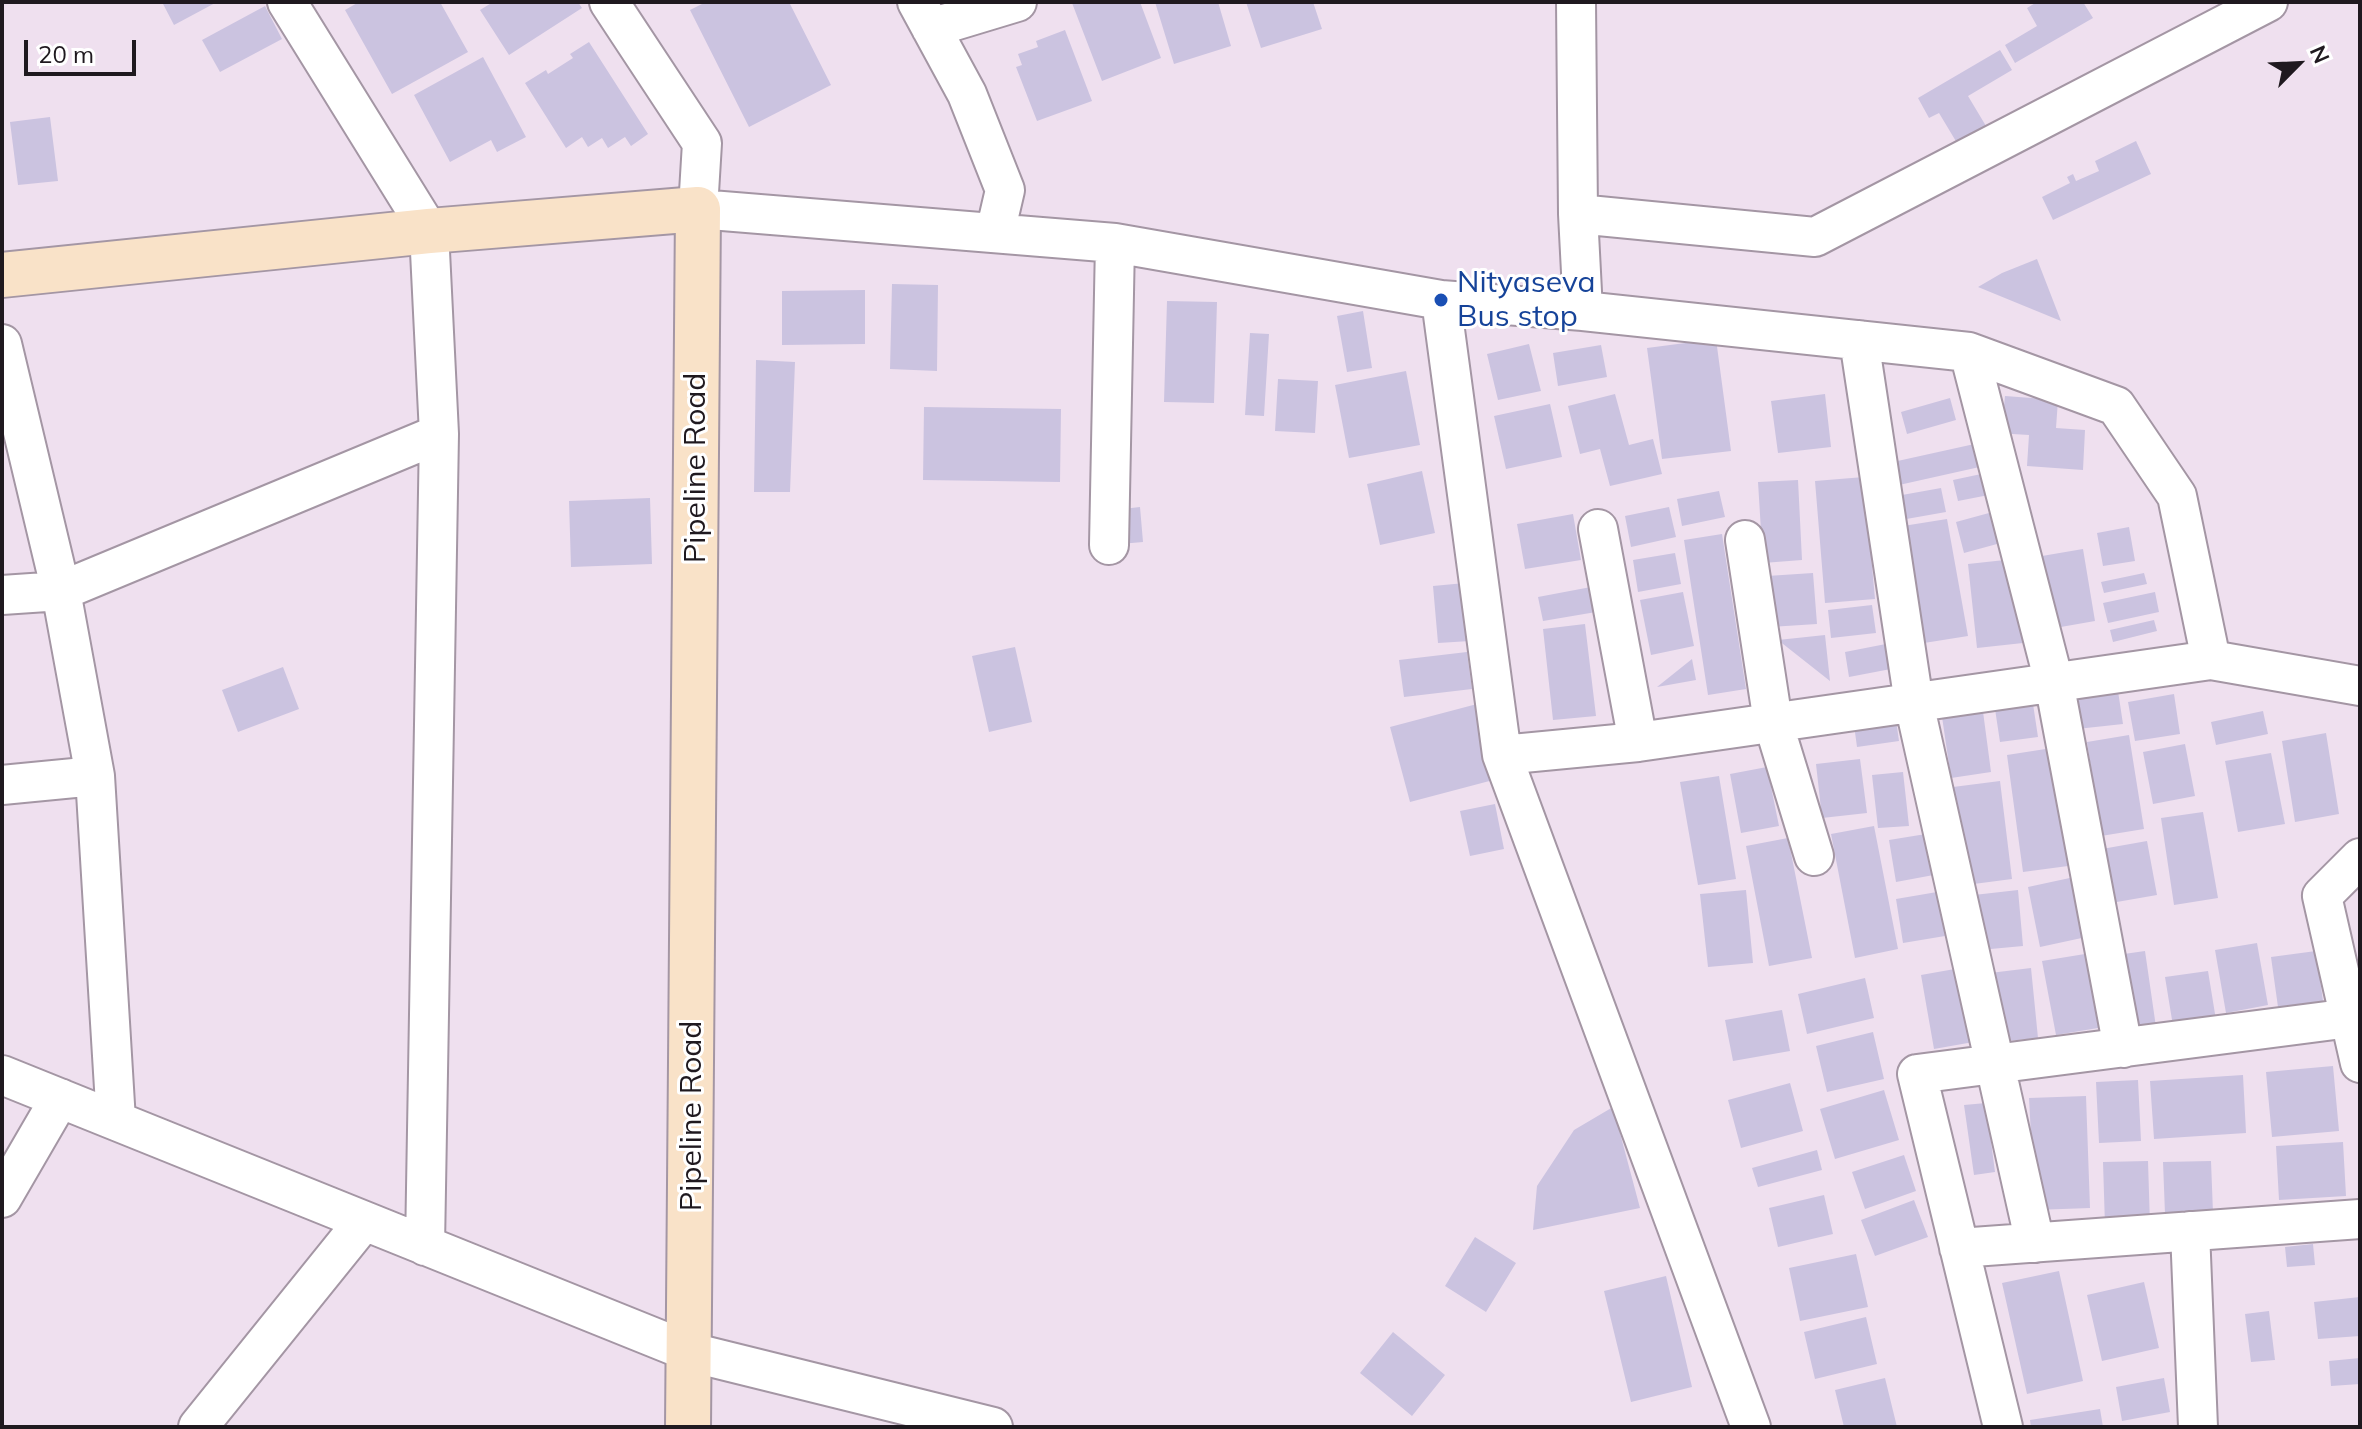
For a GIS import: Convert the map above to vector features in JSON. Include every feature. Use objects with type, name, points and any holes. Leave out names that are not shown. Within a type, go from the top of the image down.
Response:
[{"type":"main road","points":[[2,275],[429,231],[698,209]]},
{"type":"main road","name":"Pipeline Road","points":[[688,1427],[698,209]]},
{"type":"street","points":[[287,2],[429,231],[439,434],[425,1246]]},
{"type":"street","points":[[609,2],[702,143],[698,209],[1115,243],[1441,300],[1583,311],[1969,352],[2116,406],[2177,496],[2211,660]]},
{"type":"street","points":[[995,233],[1005,190],[967,94],[924,15],[1017,2]]},
{"type":"street","points":[[1576,2],[1578,214],[1583,311]]},
{"type":"street","points":[[1578,214],[1815,237],[2268,2]]},
{"type":"street","points":[[1109,545],[1115,243]]},
{"type":"street","points":[[1441,300],[1502,755],[1751,1427]]},
{"type":"street","points":[[1859,340],[1914,703],[2035,1243]]},
{"type":"street","points":[[2,344],[61,591],[95,776],[116,1121]]},
{"type":"street","points":[[1969,352],[2054,682],[2123,1048]]},
{"type":"street","points":[[2,595],[61,591],[439,434]]},
{"type":"street","points":[[1598,529],[1638,742]]},
{"type":"street","points":[[1745,540],[1773,722],[1814,856]]},
{"type":"street","points":[[1502,755],[1638,742],[2211,660],[2360,686]]},
{"type":"street","points":[[2,785],[95,776]]},
{"type":"street","points":[[2360,858],[2322,896],[2360,1063]]},
{"type":"street","points":[[2003,1427],[1917,1074],[2350,1018]]},
{"type":"street","points":[[2,1075],[690,1352],[993,1427]]},
{"type":"street","points":[[2,1198],[60,1098]]},
{"type":"street","points":[[1959,1248],[2360,1219]]},
{"type":"street","points":[[198,1427],[364,1221]]},
{"type":"street","points":[[2190,1231],[2198,1427]]},
{"type":"building","points":[[162,2],[217,2],[174,25]]},
{"type":"building","points":[[359,2],[440,2],[468,52],[392,94],[345,10]]},
{"type":"building","points":[[493,2],[578,2],[582,8],[509,55],[480,10]]},
{"type":"building","points":[[706,2],[789,2],[831,85],[749,127],[690,10]]},
{"type":"building","points":[[1140,2],[1161,58],[1102,81],[1072,3]]},
{"type":"building","points":[[1155,2],[1218,2],[1231,46],[1174,64]]},
{"type":"building","points":[[1246,2],[1313,2],[1322,29],[1261,48]]},
{"type":"building","points":[[2037,2],[2083,2],[2093,18],[2015,63],[2005,45],[2037,26],[2027,8]]},
{"type":"building","points":[[265,6],[282,39],[220,72],[202,40]]},
{"type":"building","points":[[1065,30],[1092,101],[1037,121],[1016,67],[1022,65],[1018,54],[1038,47],[1036,41]]},
{"type":"building","points":[[589,42],[648,134],[631,146],[625,137],[608,148],[602,138],[588,147],[582,137],[566,148],[525,83],[546,70],[548,74],[573,58],[570,54]]},
{"type":"building","points":[[2000,50],[2012,70],[1968,96],[1986,126],[1957,143],[1939,113],[1929,118],[1918,98]]},
{"type":"building","points":[[483,57],[526,137],[497,152],[491,140],[450,162],[414,95]]},
{"type":"building","points":[[50,117],[58,181],[18,185],[10,122]]},
{"type":"building","points":[[2136,141],[2151,174],[2053,220],[2042,197],[2070,183],[2067,177],[2073,174],[2076,181],[2099,171],[2095,161]]},
{"type":"building","points":[[2037,259],[2061,321],[1978,287]]},
{"type":"building","points":[[892,284],[938,285],[937,371],[890,369]]},
{"type":"building","points":[[865,290],[865,344],[782,345],[782,291]]},
{"type":"building","points":[[1167,301],[1217,302],[1214,403],[1164,402]]},
{"type":"building","points":[[1363,311],[1372,368],[1347,372],[1337,316]]},
{"type":"building","points":[[1250,333],[1269,334],[1264,416],[1245,415]]},
{"type":"building","points":[[1716,339],[1731,451],[1662,459],[1647,348]]},
{"type":"building","points":[[1529,344],[1541,391],[1498,400],[1487,354]]},
{"type":"building","points":[[1601,345],[1607,377],[1558,386],[1553,353]]},
{"type":"building","points":[[756,360],[795,362],[790,492],[754,492]]},
{"type":"building","points":[[1406,371],[1420,445],[1349,458],[1335,385]]},
{"type":"building","points":[[1278,379],[1318,381],[1315,433],[1275,431]]},
{"type":"building","points":[[1615,394],[1629,445],[1653,439],[1662,474],[1610,486],[1600,449],[1580,454],[1568,406]]},
{"type":"building","points":[[1825,394],[1831,447],[1778,453],[1771,401]]},
{"type":"building","points":[[2005,396],[2058,400],[2056,428],[2085,430],[2083,470],[2027,466],[2029,435],[1996,433],[2003,416]]},
{"type":"building","points":[[1950,398],[1956,420],[1907,434],[1901,412]]},
{"type":"building","points":[[1550,404],[1562,457],[1506,469],[1494,416]]},
{"type":"building","points":[[924,407],[1061,409],[1060,482],[923,480]]},
{"type":"building","points":[[1979,443],[1984,466],[1899,485],[1893,462]]},
{"type":"building","points":[[2000,470],[2004,492],[1958,501],[1953,480]]},
{"type":"building","points":[[1422,471],[1435,533],[1380,545],[1367,484]]},
{"type":"building","points":[[1864,477],[1875,599],[1825,603],[1815,481]]},
{"type":"building","points":[[1798,480],[1802,560],[1763,563],[1758,482]]},
{"type":"building","points":[[1941,488],[1946,512],[1895,521],[1891,497]]},
{"type":"building","points":[[1719,491],[1725,517],[1682,526],[1677,499]]},
{"type":"building","points":[[650,498],[652,564],[571,567],[569,501]]},
{"type":"building","points":[[1140,507],[1143,542],[1109,545],[1106,511]]},
{"type":"building","points":[[1669,507],[1676,537],[1631,547],[1625,516]]},
{"type":"building","points":[[2000,510],[2008,541],[1964,553],[1956,522]]},
{"type":"building","points":[[1573,514],[1581,560],[1525,569],[1517,524]]},
{"type":"building","points":[[1947,519],[1968,636],[1924,643],[1903,526]]},
{"type":"building","points":[[2129,527],[2135,561],[2103,566],[2097,533]]},
{"type":"building","points":[[1722,534],[1746,689],[1708,695],[1684,540]]},
{"type":"building","points":[[2083,549],[2095,621],[2055,628],[2042,556]]},
{"type":"building","points":[[1675,553],[1681,584],[1638,592],[1633,560]]},
{"type":"building","points":[[2014,559],[2023,643],[1977,648],[1968,564]]},
{"type":"building","points":[[1813,573],[1817,624],[1770,627],[1767,576]]},
{"type":"building","points":[[2144,573],[2147,584],[2104,593],[2101,582]]},
{"type":"building","points":[[1465,583],[1470,641],[1438,643],[1433,586]]},
{"type":"building","points":[[1591,587],[1596,612],[1543,621],[1538,597]]},
{"type":"building","points":[[1683,592],[1694,646],[1651,655],[1640,600]]},
{"type":"building","points":[[2155,592],[2159,612],[2108,623],[2103,603]]},
{"type":"building","points":[[1872,605],[1876,633],[1831,638],[1828,610]]},
{"type":"building","points":[[2154,620],[2157,631],[2113,642],[2110,630]]},
{"type":"building","points":[[1585,624],[1596,716],[1553,720],[1543,629]]},
{"type":"building","points":[[1825,635],[1830,681],[1778,640]]},
{"type":"building","points":[[1891,643],[1896,668],[1849,677],[1845,652]]},
{"type":"building","points":[[1015,647],[1032,722],[989,732],[972,656]]},
{"type":"building","points":[[1467,652],[1472,689],[1404,697],[1399,660]]},
{"type":"building","points":[[1692,659],[1696,680],[1657,687]]},
{"type":"building","points":[[283,667],[299,709],[238,732],[222,690]]},
{"type":"building","points":[[2118,691],[2123,724],[2077,729],[2073,697]]},
{"type":"building","points":[[2174,694],[2180,734],[2135,741],[2128,702]]},
{"type":"building","points":[[1477,704],[1497,779],[1410,802],[1390,727]]},
{"type":"building","points":[[1982,704],[1991,772],[1951,778],[1941,710]]},
{"type":"building","points":[[2033,704],[2038,737],[2000,742],[1995,709]]},
{"type":"building","points":[[2263,711],[2268,734],[2216,745],[2211,722]]},
{"type":"building","points":[[1896,720],[1899,741],[1857,747],[1854,725]]},
{"type":"building","points":[[2326,733],[2339,814],[2295,822],[2282,741]]},
{"type":"building","points":[[2129,735],[2144,829],[2101,836],[2087,742]]},
{"type":"building","points":[[2185,744],[2195,796],[2153,804],[2143,752]]},
{"type":"building","points":[[2052,748],[2068,866],[2023,872],[2007,755]]},
{"type":"building","points":[[2271,753],[2285,824],[2238,832],[2225,761]]},
{"type":"building","points":[[1860,759],[1867,813],[1822,818],[1816,764]]},
{"type":"building","points":[[1767,767],[1779,826],[1741,833],[1730,774]]},
{"type":"building","points":[[1903,772],[1909,826],[1878,828],[1872,775]]},
{"type":"building","points":[[1719,776],[1736,879],[1698,885],[1680,782]]},
{"type":"building","points":[[2000,781],[2012,879],[1966,885],[1953,787]]},
{"type":"building","points":[[1495,804],[1504,849],[1470,856],[1460,811]]},
{"type":"building","points":[[2203,812],[2218,898],[2174,905],[2161,818]]},
{"type":"building","points":[[1874,826],[1898,949],[1855,958],[1831,834]]},
{"type":"building","points":[[1932,833],[1939,874],[1896,882],[1889,840]]},
{"type":"building","points":[[1788,838],[1812,958],[1769,966],[1746,846]]},
{"type":"building","points":[[2147,841],[2157,895],[2111,903],[2102,849]]},
{"type":"building","points":[[2079,876],[2091,936],[2040,947],[2028,887]]},
{"type":"building","points":[[1746,890],[1753,963],[1708,967],[1700,894]]},
{"type":"building","points":[[2018,890],[2023,946],[1980,950],[1974,895]]},
{"type":"building","points":[[1937,892],[1945,936],[1903,943],[1896,899]]},
{"type":"building","points":[[2257,943],[2268,1005],[2226,1013],[2215,950]]},
{"type":"building","points":[[2145,951],[2156,1027],[2113,1033],[2103,957]]},
{"type":"building","points":[[2316,951],[2323,1001],[2278,1007],[2271,957]]},
{"type":"building","points":[[2091,953],[2104,1027],[2056,1035],[2042,961]]},
{"type":"building","points":[[1966,967],[1979,1041],[1934,1049],[1921,975]]},
{"type":"building","points":[[2031,968],[2038,1038],[1997,1042],[1990,973]]},
{"type":"building","points":[[2208,971],[2216,1020],[2173,1026],[2165,977]]},
{"type":"building","points":[[1865,978],[1874,1018],[1807,1034],[1798,994]]},
{"type":"building","points":[[1782,1010],[1790,1051],[1733,1061],[1725,1020]]},
{"type":"building","points":[[1873,1032],[1884,1079],[1827,1092],[1816,1046]]},
{"type":"building","points":[[2333,1066],[2339,1131],[2272,1137],[2266,1072]]},
{"type":"building","points":[[2243,1075],[2246,1133],[2154,1139],[2150,1081]]},
{"type":"building","points":[[2138,1080],[2141,1141],[2099,1143],[2096,1082]]},
{"type":"building","points":[[1790,1083],[1803,1131],[1741,1148],[1728,1100]]},
{"type":"building","points":[[1884,1090],[1899,1140],[1835,1159],[1820,1109]]},
{"type":"building","points":[[2086,1096],[2090,1208],[2035,1210],[2029,1098]]},
{"type":"building","points":[[1986,1103],[1995,1172],[1974,1175],[1964,1105]]},
{"type":"building","points":[[1613,1107],[1640,1208],[1533,1230],[1537,1186],[1574,1130]]},
{"type":"building","points":[[2343,1142],[2346,1196],[2279,1200],[2276,1146]]},
{"type":"building","points":[[1817,1150],[1822,1170],[1758,1187],[1752,1168]]},
{"type":"building","points":[[1904,1155],[1916,1191],[1865,1209],[1852,1172]]},
{"type":"building","points":[[2148,1161],[2150,1225],[2105,1226],[2103,1162]]},
{"type":"building","points":[[2211,1161],[2213,1213],[2165,1214],[2163,1162]]},
{"type":"building","points":[[1824,1195],[1833,1234],[1778,1247],[1769,1208]]},
{"type":"building","points":[[1914,1200],[1928,1237],[1875,1256],[1861,1220]]},
{"type":"building","points":[[1475,1237],[1516,1263],[1486,1312],[1445,1286]]},
{"type":"building","points":[[2313,1244],[2315,1265],[2287,1267],[2285,1247]]},
{"type":"building","points":[[1856,1254],[1868,1307],[1800,1321],[1789,1268]]},
{"type":"building","points":[[2059,1271],[2083,1381],[2027,1394],[2002,1283]]},
{"type":"building","points":[[1666,1276],[1692,1387],[1631,1402],[1604,1291]]},
{"type":"building","points":[[2144,1282],[2159,1348],[2102,1361],[2087,1295]]},
{"type":"building","points":[[2360,1297],[2360,1336],[2318,1339],[2314,1302]]},
{"type":"building","points":[[2269,1311],[2275,1360],[2251,1362],[2245,1314]]},
{"type":"building","points":[[1866,1317],[1877,1364],[1815,1379],[1804,1332]]},
{"type":"building","points":[[1393,1332],[1445,1375],[1412,1416],[1360,1373]]},
{"type":"building","points":[[2360,1358],[2360,1384],[2331,1386],[2329,1361]]},
{"type":"building","points":[[1885,1378],[1897,1427],[1844,1427],[1835,1390]]},
{"type":"building","points":[[2164,1378],[2170,1412],[2122,1421],[2116,1387]]},
{"type":"building","points":[[2100,1409],[2103,1427],[2031,1427],[2030,1420]]},
{"type":"place","name":"Nityaseva Bus stop","points":[[1441,300]]}]
